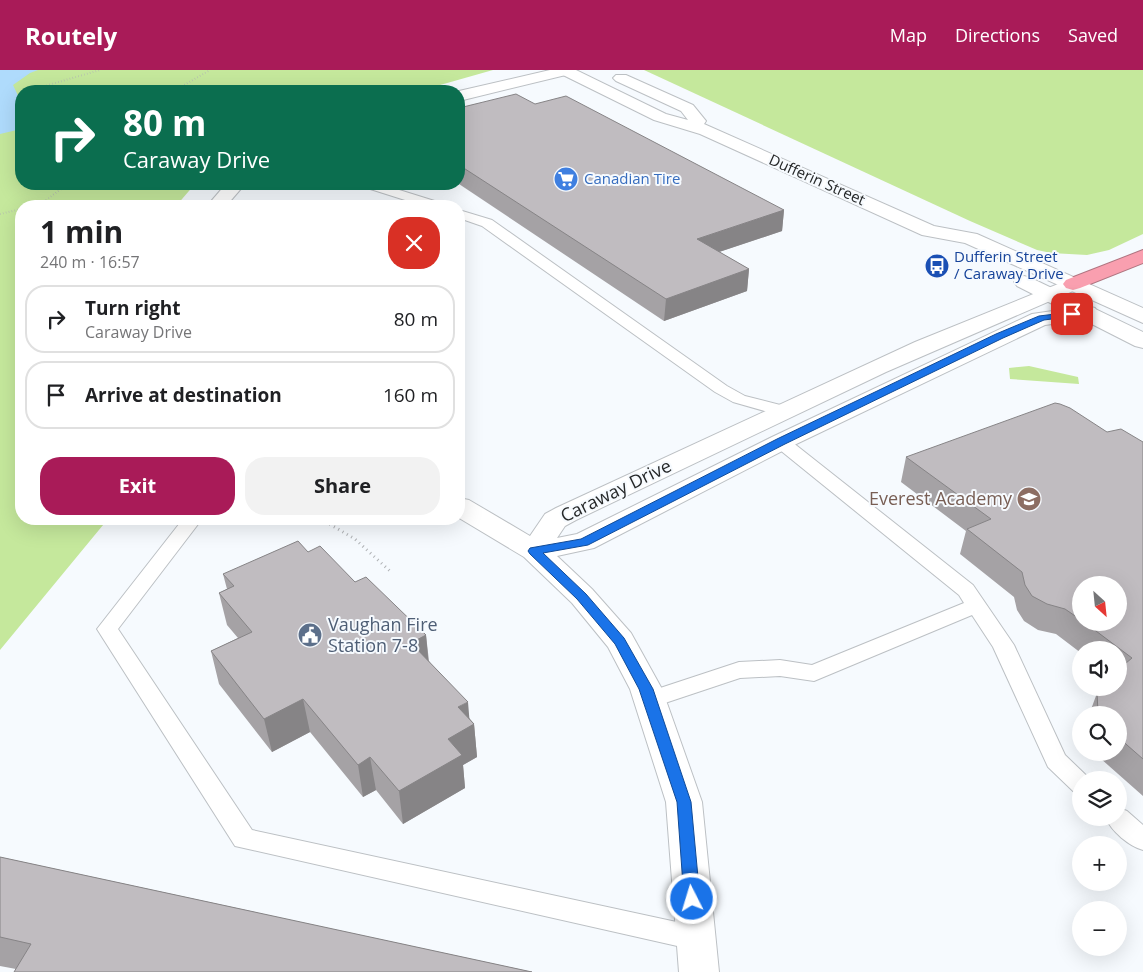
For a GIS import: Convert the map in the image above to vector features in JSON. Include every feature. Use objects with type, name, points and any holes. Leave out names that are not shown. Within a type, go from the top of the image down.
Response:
[{"type":"highway","points":[[1073,284],[1143,256]]},
{"type":"street","name":"Dufferin Street","points":[[566,70],[660,117],[706,130],[929,231],[970,238],[1143,316]]},
{"type":"street","points":[[465,95],[566,70]]},
{"type":"street","name":"Dufferin Street","points":[[605,70],[688,108],[706,130]]},
{"type":"street","points":[[221,200],[231,190]]},
{"type":"street","name":"Dufferin Street","points":[[929,231],[946,247],[1051,294],[1143,341]]},
{"type":"street","name":"Caraway Drive","points":[[534,551],[555,520],[782,411],[965,328],[1073,284]]},
{"type":"street","name":"Caraway Drive","points":[[534,551],[584,542],[781,442],[1040,318],[1087,313]]},
{"type":"street","points":[[465,510],[534,551],[582,596],[620,641],[650,700],[684,802],[699,972]]},
{"type":"lane","points":[[387,190],[417,200]]},
{"type":"lane","points":[[465,216],[487,223],[721,389],[739,399],[782,411]]},
{"type":"lane","points":[[781,442],[966,590],[1003,645],[1056,760],[1072,775]]},
{"type":"lane","points":[[188,525],[107,629],[244,839],[696,938]]},
{"type":"lane","points":[[650,700],[739,670],[780,668],[814,673],[975,606]]},
{"type":"lane","points":[[1127,826],[1143,840]]},
{"type":"path","points":[[48,85],[100,70]]},
{"type":"path","points":[[184,85],[210,70]]},
{"type":"path","points":[[46,200],[60,190]]},
{"type":"path","points":[[0,214],[15,210]]},
{"type":"path","points":[[331,525],[355,540],[390,571]]},
{"type":"green space","points":[[0,70],[493,70],[440,85],[15,85],[15,190],[190,190],[181,200],[15,200],[15,525],[103,525],[0,650]]},
{"type":"green space","points":[[644,70],[1143,70],[1143,234],[1109,250],[1087,255],[1051,253],[1037,250],[970,221]]},
{"type":"green space","points":[[1029,366],[1078,377],[1079,384],[1010,379],[1009,368]]},
{"type":"water","points":[[0,70],[38,70],[30,73],[13,85],[15,89],[15,130],[0,134]]},
{"type":"building","points":[[516,94],[535,104],[566,96],[784,210],[697,239],[749,269],[666,299],[465,169],[465,107]]},
{"type":"building","points":[[1055,403],[1070,408],[1107,432],[1121,429],[1143,442],[1143,759],[1127,745],[1127,706],[1098,706],[1097,696],[1127,696],[1127,662],[1132,658],[1127,654],[1127,641],[1109,641],[1096,631],[1128,631],[1128,576],[1072,576],[1072,614],[1065,609],[1047,604],[1032,596],[1025,585],[1022,572],[967,529],[991,519],[906,457]]},
{"type":"building","points":[[298,541],[308,552],[320,546],[355,582],[366,577],[426,635],[411,643],[468,702],[458,707],[474,724],[448,739],[462,755],[399,791],[370,757],[358,765],[303,699],[264,719],[211,651],[252,632],[219,593],[234,586],[223,574]]},
{"type":"building","points":[[0,857],[532,972],[14,972],[31,944],[0,937]]},
{"type":"place","name":"Canadian Tire","points":[[566,179]]},
{"type":"place","name":"Dufferin Street / Caraway Drive","points":[[937,266]]},
{"type":"place","name":"Everest Academy","points":[[1029,499]]},
{"type":"place","name":"Vaughan Fire Station 7-8","points":[[310,635]]},
{"type":"route","points":[[692,899],[684,802],[646,689],[620,641],[582,596],[534,551],[584,542],[781,442],[1000,336],[1043,318],[1072,314]]}]
